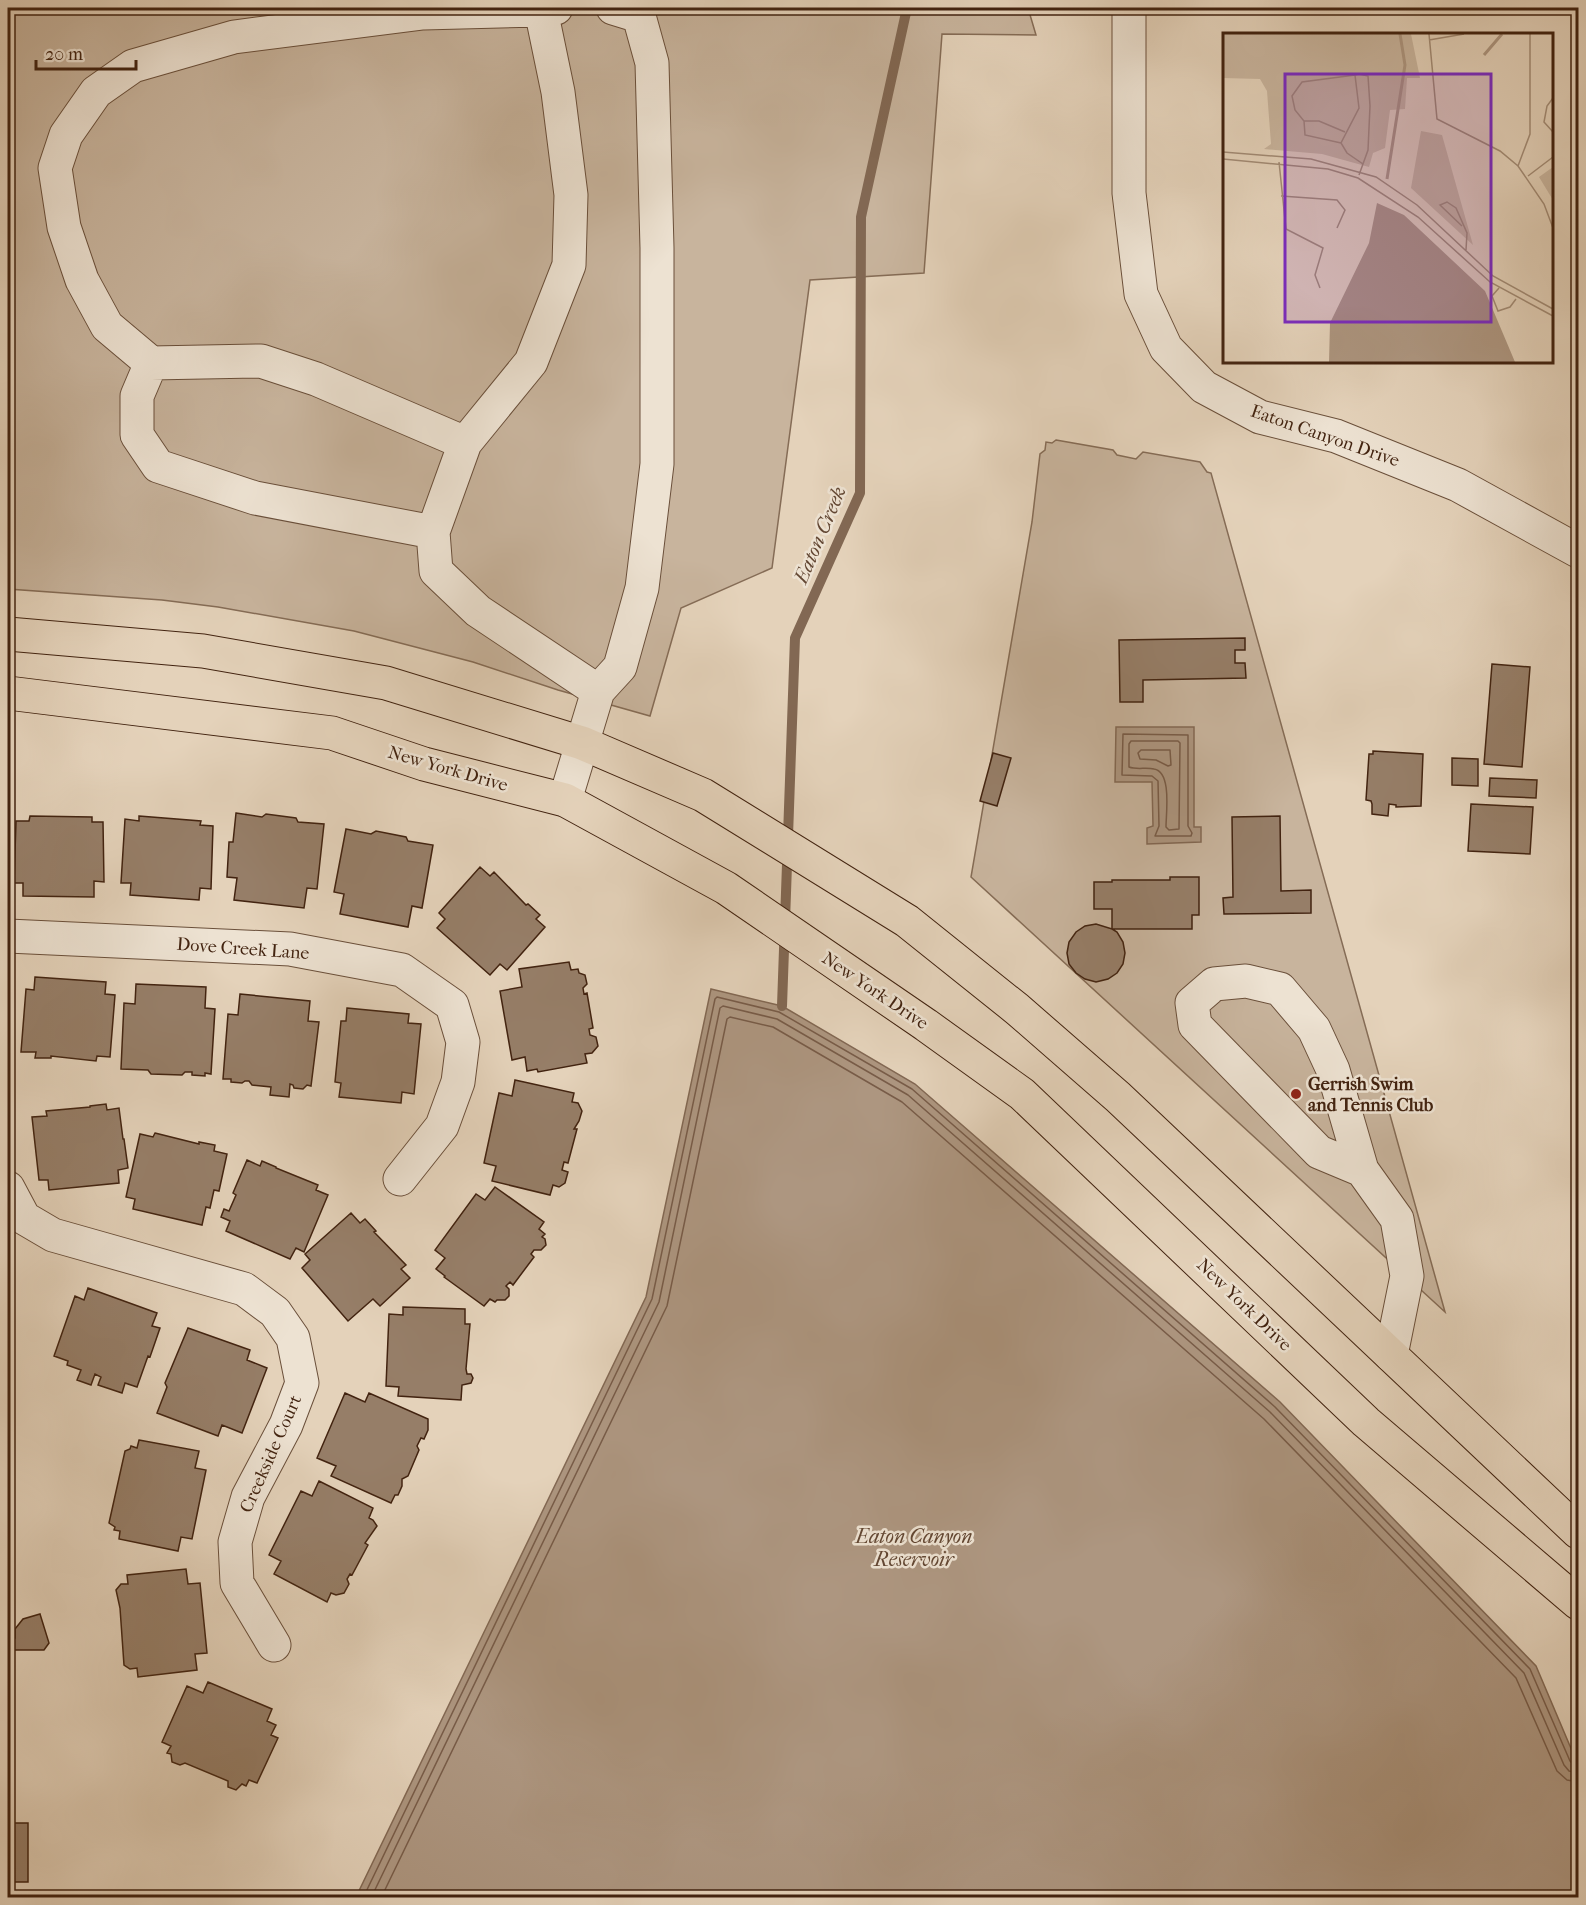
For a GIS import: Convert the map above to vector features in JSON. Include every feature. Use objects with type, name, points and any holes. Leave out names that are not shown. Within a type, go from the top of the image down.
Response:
[{"type":"main road","points":[[8,634],[203,651],[386,682],[582,743],[703,795],[907,921],[1017,1009],[1118,1097],[1578,1532]]},
{"type":"main road","name":"New York Drive","points":[[8,693],[332,733],[424,764],[565,800],[726,888],[1022,1094],[1366,1422],[1578,1603]]},
{"type":"street","points":[[565,800],[598,691],[620,667],[642,588],[657,464],[657,248],[652,63],[639,16],[613,8]]},
{"type":"street","name":"Eaton Canyon Drive","points":[[1130,8],[1130,193],[1141,294],[1166,348],[1204,387],[1260,417],[1336,436],[1458,485],[1578,552]]},
{"type":"street","points":[[465,443],[316,380],[261,361],[150,363],[107,326],[82,280],[64,227],[55,168],[66,135],[96,92],[133,66],[234,37],[423,12],[548,9],[571,195],[569,265],[531,362],[465,443],[433,532],[436,571],[478,611],[598,691]]},
{"type":"street","points":[[150,363],[137,396],[136,435],[158,466],[255,498],[433,532]]},
{"type":"street","name":"Dove Creek Lane","points":[[8,936],[290,948],[402,970],[452,1005],[464,1042],[458,1082],[442,1126],[400,1179]]},
{"type":"street","points":[[1362,1170],[1319,1152],[1195,1025],[1192,1003],[1214,984],[1246,981],[1280,989],[1314,1029],[1333,1070],[1362,1170],[1397,1219],[1407,1276],[1391,1355]]},
{"type":"street","name":"Creekside Court","points":[[8,1188],[24,1218],[52,1235],[244,1288],[275,1312],[293,1338],[302,1383],[286,1425],[248,1497],[235,1542],[237,1583],[274,1646]]},
{"type":"shaded area","points":[[8,8],[1028,8],[1036,35],[942,34],[924,273],[810,280],[772,568],[681,608],[650,716],[558,690],[473,662],[354,631],[218,607],[162,600],[8,589]]},
{"type":"shaded area","name":"Gerrish Swim and Tennis Club","points":[[1056,440],[1113,450],[1117,455],[1136,459],[1143,452],[1200,462],[1207,472],[1211,473],[1445,1312],[971,877],[1032,522],[1040,454],[1045,450],[1046,442],[1052,443]]},
{"type":"water","points":[[1116,727],[1194,727],[1194,827],[1201,827],[1201,842],[1147,844],[1147,828],[1153,826],[1152,782],[1115,782]]},
{"type":"water","name":"Eaton Canyon Reservoir","points":[[711,989],[782,1006],[915,1084],[1280,1402],[1536,1666],[1578,1765],[1578,1897],[356,1897],[646,1297]]},
{"type":"building","points":[[1245,638],[1245,650],[1235,650],[1235,663],[1245,663],[1246,678],[1143,680],[1143,702],[1120,702],[1119,640]]},
{"type":"building","points":[[1492,664],[1530,667],[1522,767],[1484,764]]},
{"type":"building","points":[[1373,751],[1423,754],[1421,806],[1396,807],[1396,805],[1389,804],[1388,816],[1372,814],[1371,801],[1366,800],[1369,754],[1373,754]]},
{"type":"building","points":[[993,753],[1011,758],[997,806],[980,801]]},
{"type":"building","points":[[1452,758],[1478,759],[1478,786],[1452,785]]},
{"type":"building","points":[[1490,778],[1537,780],[1536,798],[1489,796]]},
{"type":"building","points":[[1471,804],[1533,807],[1530,854],[1468,851]]},
{"type":"building","points":[[236,813],[262,817],[266,814],[296,818],[298,822],[324,824],[317,889],[307,888],[304,908],[234,900],[237,878],[227,877],[229,842],[233,842]]},
{"type":"building","points":[[30,816],[92,817],[92,822],[103,822],[104,882],[94,881],[94,897],[23,896],[23,883],[14,883],[16,821],[29,821]]},
{"type":"building","points":[[139,816],[201,821],[200,825],[213,826],[211,889],[200,888],[199,900],[130,895],[131,883],[121,883],[125,819],[139,821]]},
{"type":"building","points":[[1280,816],[1281,891],[1311,890],[1311,913],[1224,914],[1223,898],[1233,897],[1232,817]]},
{"type":"building","points":[[346,829],[371,834],[376,831],[406,837],[408,841],[433,845],[422,908],[412,906],[408,927],[340,914],[344,894],[334,892]]},
{"type":"building","points":[[480,867],[490,876],[494,872],[526,905],[528,904],[540,915],[536,919],[545,927],[507,970],[500,964],[490,975],[437,928],[445,919],[439,913]]},
{"type":"building","points":[[1199,877],[1199,915],[1192,915],[1192,929],[1112,929],[1112,909],[1094,909],[1094,882]]},
{"type":"building","points":[[1096,924],[1117,932],[1123,942],[1125,953],[1123,964],[1117,973],[1108,979],[1096,982],[1076,973],[1069,964],[1067,953],[1069,942],[1076,932],[1085,926]]},
{"type":"building","points":[[569,962],[571,970],[578,969],[579,973],[585,975],[587,984],[583,988],[584,994],[587,993],[593,1028],[589,1029],[590,1035],[596,1037],[598,1046],[592,1053],[585,1054],[587,1063],[538,1072],[537,1069],[527,1071],[525,1057],[512,1060],[500,991],[522,987],[519,969]]},
{"type":"building","points":[[35,977],[106,982],[105,994],[115,995],[110,1057],[97,1056],[96,1061],[51,1056],[51,1058],[35,1058],[36,1052],[21,1052],[26,989],[34,990]]},
{"type":"building","points":[[136,984],[206,987],[205,1008],[215,1009],[211,1074],[192,1075],[192,1072],[185,1072],[182,1075],[151,1074],[148,1070],[121,1069],[124,1003],[135,1004]]},
{"type":"building","points":[[240,994],[310,1001],[308,1021],[319,1022],[311,1086],[307,1085],[303,1089],[294,1088],[290,1084],[289,1097],[270,1095],[271,1087],[252,1085],[249,1081],[242,1083],[223,1079],[228,1014],[238,1015]]},
{"type":"building","points":[[347,1008],[409,1014],[408,1023],[421,1024],[414,1094],[402,1092],[401,1103],[339,1097],[341,1083],[335,1082],[341,1021],[346,1021]]},
{"type":"building","points":[[515,1080],[574,1093],[572,1102],[578,1103],[582,1111],[574,1129],[577,1129],[568,1163],[564,1162],[562,1170],[568,1172],[565,1183],[559,1187],[553,1185],[550,1195],[492,1181],[496,1166],[484,1163],[499,1093],[512,1096]]},
{"type":"building","points":[[106,1104],[107,1110],[119,1108],[128,1168],[118,1170],[119,1183],[49,1190],[48,1180],[39,1180],[32,1117],[47,1116],[46,1111]]},
{"type":"building","points":[[155,1133],[199,1144],[199,1142],[215,1145],[214,1151],[227,1154],[219,1191],[214,1190],[210,1208],[206,1207],[202,1225],[133,1209],[135,1199],[126,1197],[140,1134],[153,1137]]},
{"type":"building","points":[[247,1160],[260,1166],[262,1161],[318,1185],[316,1190],[328,1195],[304,1252],[296,1248],[290,1259],[226,1231],[230,1221],[221,1217],[224,1209],[229,1211],[236,1195],[233,1193]]},
{"type":"building","points":[[495,1187],[544,1222],[539,1229],[545,1234],[542,1237],[546,1245],[541,1250],[534,1250],[531,1254],[534,1257],[513,1285],[510,1282],[506,1286],[509,1289],[509,1296],[505,1300],[495,1302],[490,1299],[484,1306],[436,1269],[445,1258],[435,1250],[476,1194],[485,1200]]},
{"type":"building","points":[[351,1213],[360,1223],[365,1219],[376,1231],[374,1232],[406,1265],[401,1269],[410,1278],[380,1306],[373,1299],[348,1321],[302,1268],[310,1260],[305,1254]]},
{"type":"building","points":[[88,1288],[157,1313],[152,1326],[160,1328],[137,1387],[125,1383],[122,1393],[98,1385],[101,1377],[95,1374],[91,1385],[77,1380],[81,1370],[67,1365],[68,1361],[54,1356],[75,1296],[84,1300]]},
{"type":"building","points":[[403,1307],[465,1309],[465,1324],[470,1324],[466,1369],[467,1374],[471,1374],[473,1378],[471,1383],[462,1385],[461,1400],[398,1396],[399,1387],[386,1386],[389,1314],[403,1315]]},
{"type":"building","points":[[188,1328],[250,1350],[247,1360],[267,1368],[242,1433],[222,1425],[218,1436],[157,1413],[167,1387],[165,1383]]},
{"type":"building","points":[[345,1393],[365,1402],[369,1393],[428,1419],[428,1430],[424,1439],[421,1438],[417,1446],[419,1450],[408,1476],[402,1479],[398,1495],[395,1495],[391,1503],[331,1476],[336,1466],[317,1458]]},
{"type":"building","points":[[139,1440],[199,1451],[195,1468],[206,1470],[192,1539],[181,1537],[178,1551],[119,1539],[120,1531],[114,1530],[115,1527],[109,1523],[125,1451],[131,1446],[137,1448]]},
{"type":"building","points":[[319,1481],[373,1508],[369,1518],[377,1526],[365,1543],[368,1545],[352,1575],[350,1574],[347,1579],[349,1584],[344,1593],[336,1595],[331,1593],[327,1602],[274,1574],[281,1561],[269,1555],[301,1491],[312,1496]]},
{"type":"building","points":[[186,1569],[188,1584],[200,1583],[207,1653],[195,1654],[197,1670],[138,1677],[137,1668],[130,1669],[124,1665],[120,1608],[116,1590],[121,1584],[128,1584],[127,1575]]},
{"type":"building","points":[[40,1614],[49,1643],[44,1650],[8,1650],[8,1638],[15,1638],[15,1629],[23,1619]]},
{"type":"building","points":[[208,1682],[272,1709],[267,1721],[276,1725],[271,1735],[278,1738],[257,1783],[249,1780],[246,1786],[242,1784],[236,1790],[228,1787],[228,1781],[185,1763],[180,1765],[172,1762],[171,1754],[167,1753],[171,1746],[162,1742],[187,1686],[203,1693]]},
{"type":"building","points":[[8,1823],[28,1823],[28,1882],[8,1882]]},
{"type":"waterway","name":"Eaton Creek","points":[[782,1006],[795,638],[860,493],[861,217],[907,8]]},
{"type":"place","name":"Gerrish Swim and Tennis Club","points":[[1296,1094]]}]
